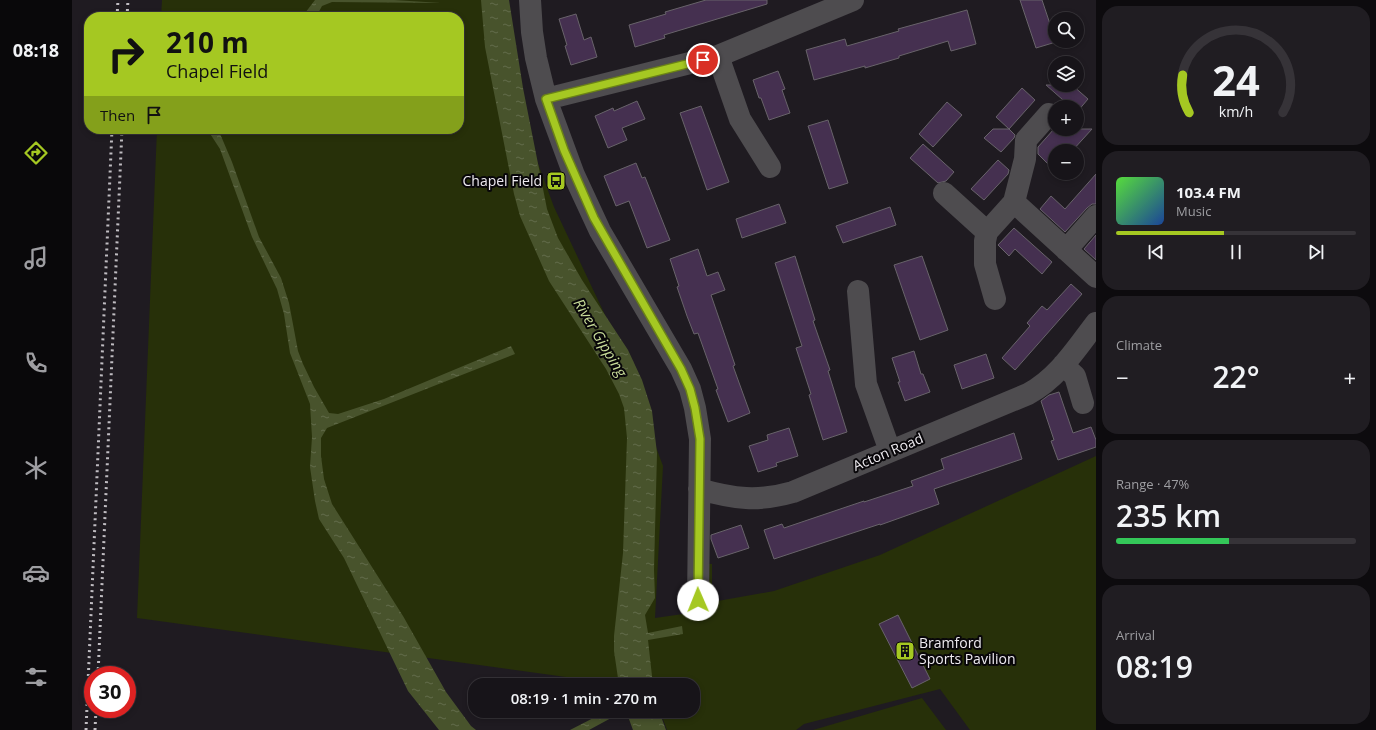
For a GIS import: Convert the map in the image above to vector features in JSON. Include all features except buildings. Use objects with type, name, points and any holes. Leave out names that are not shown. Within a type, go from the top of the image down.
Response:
[{"type":"street","points":[[530,0],[532,32],[536,58],[546,99],[564,150],[591,212],[612,252],[670,350],[690,389],[698,420],[700,439],[698,600]]},
{"type":"street","points":[[546,99],[718,56],[853,0]]},
{"type":"street","points":[[718,56],[740,119],[770,167]]},
{"type":"street","points":[[995,299],[985,264],[984,247],[988,232],[1014,202],[1024,158],[1026,140],[1048,115]]},
{"type":"street","points":[[944,193],[988,232]]},
{"type":"street","points":[[1014,202],[1096,277]]},
{"type":"street","points":[[1066,250],[1096,216]]},
{"type":"street","points":[[858,291],[866,384],[890,451]]},
{"type":"street","name":"Acton Road","points":[[699,489],[728,496],[751,499],[780,496],[793,492],[1028,394],[1040,388],[1050,380],[1096,323]]},
{"type":"street","points":[[1063,365],[1075,376],[1083,403]]},
{"type":"shaded area","points":[[162,0],[501,0],[504,71],[554,207],[615,336],[663,466],[655,618],[697,612],[696,563],[712,564],[712,602],[774,591],[880,555],[1096,456],[1096,730],[970,730],[940,689],[804,724],[796,730],[667,730],[663,718],[700,718],[700,678],[573,678],[137,618],[157,134],[464,134],[464,12],[161,12]]},
{"type":"shaded area","points":[[922,698],[946,730],[813,730]]},
{"type":"water","points":[[315,0],[394,0],[441,3],[332,2],[322,6],[319,12],[306,12]]},
{"type":"water","name":"River Gipping","points":[[481,0],[509,0],[523,88],[547,209],[558,238],[582,280],[628,350],[642,380],[652,411],[657,453],[654,570],[655,598],[645,615],[648,633],[682,626],[683,634],[648,640],[652,678],[618,678],[614,651],[614,636],[623,553],[627,438],[624,408],[619,394],[606,369],[549,281],[520,216],[514,194],[485,47]]},
{"type":"water","points":[[210,134],[220,134],[232,162],[259,237],[281,278],[289,303],[298,351],[303,364],[329,413],[338,414],[384,399],[511,346],[515,354],[327,428],[321,438],[321,456],[324,479],[332,504],[403,616],[446,692],[471,726],[476,730],[439,730],[408,691],[344,558],[319,519],[310,467],[312,437],[310,404],[290,353],[284,314],[277,289],[252,237],[220,149]]},
{"type":"water","points":[[593,718],[611,718],[589,730],[570,730]]},
{"type":"water","points":[[629,718],[662,718],[666,730],[633,730]]},
{"type":"railway","points":[[117,12],[118,0]]},
{"type":"railway","points":[[127,12],[128,0]]},
{"type":"railway","points":[[86,730],[112,134]]},
{"type":"railway","points":[[98,666],[122,134]]},
{"type":"railway","points":[[95,730],[96,718]]},
{"type":"place","name":"Chapel Field","points":[[556,181]]},
{"type":"place","name":"Bramford Sports Pavilion","points":[[905,651]]},
{"type":"route","points":[[698,600],[700,439],[698,420],[690,389],[681,369],[600,231],[574,175],[546,99],[703,60]]}]
